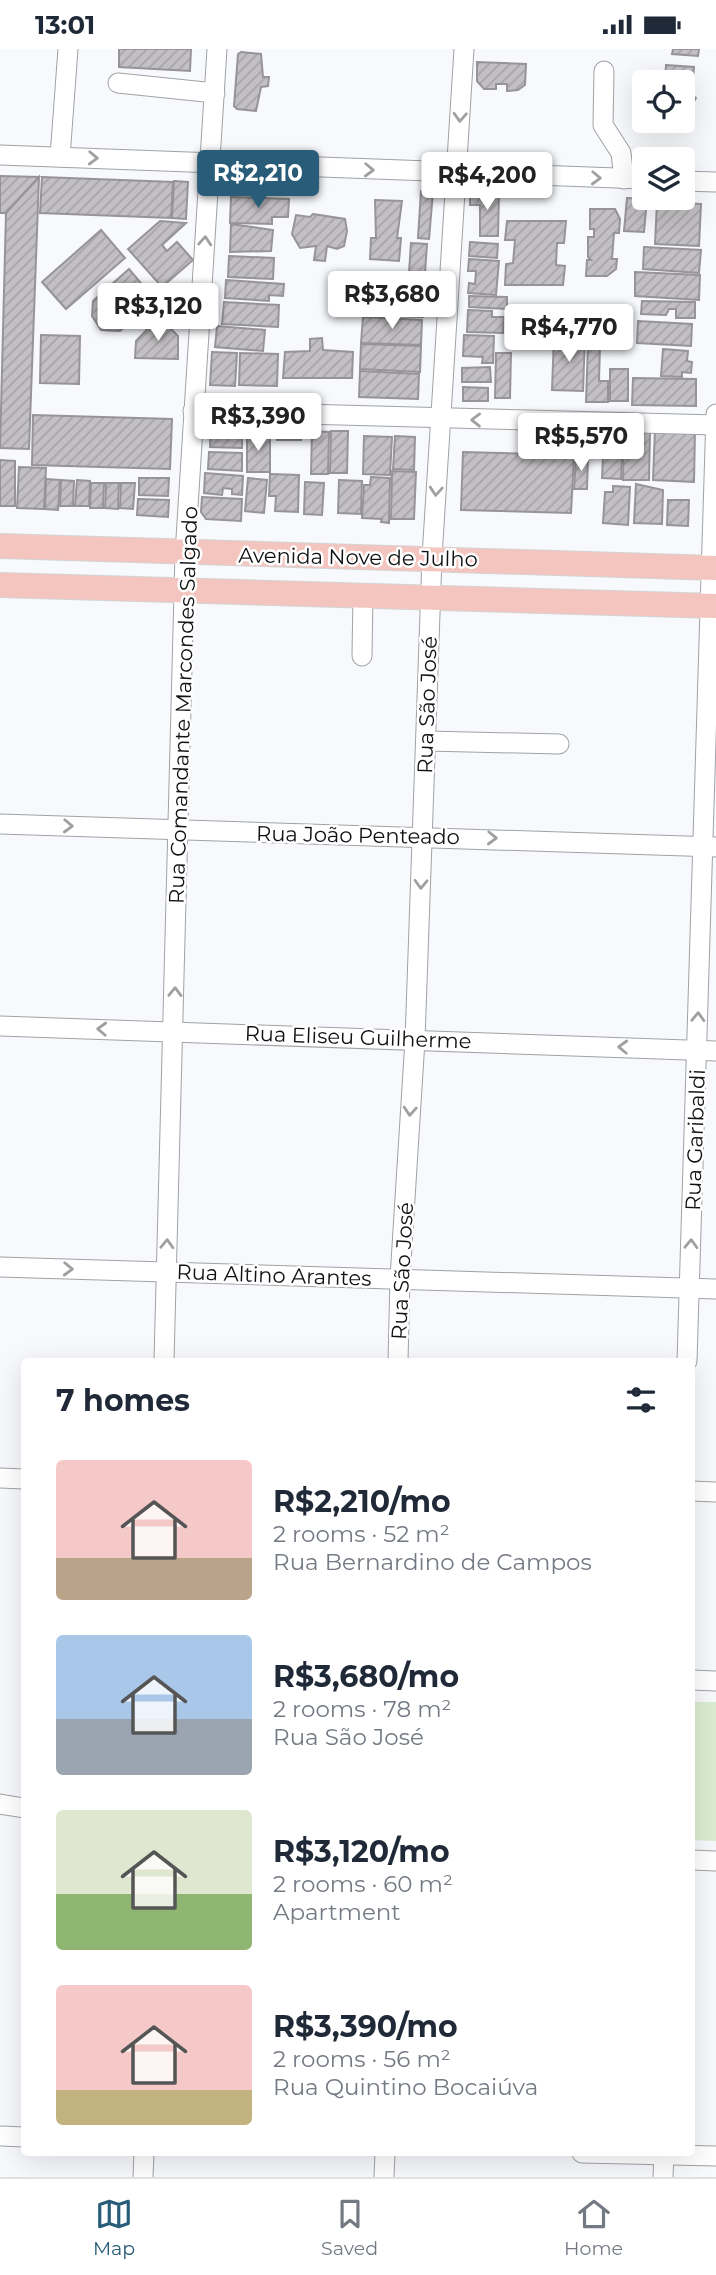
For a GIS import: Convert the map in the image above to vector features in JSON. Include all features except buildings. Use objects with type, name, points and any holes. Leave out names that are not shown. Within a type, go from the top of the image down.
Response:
[{"type":"main road","name":"Avenida Nove de Julho","points":[[0,546],[185,554],[713,567]]},
{"type":"main road","name":"Avenida Nove de Julho","points":[[0,585],[712,606]]},
{"type":"street","points":[[60,157],[68,49]]},
{"type":"street","name":"Rua Comandante Marcondes Salgado","points":[[164,1358],[180,830],[185,554],[217,49]]},
{"type":"street","name":"Rua São José","points":[[398,1358],[400,1278],[415,1040],[430,596],[464,49]]},
{"type":"street","points":[[604,71],[603,125],[621,153],[624,179]]},
{"type":"street","points":[[118,83],[215,93]]},
{"type":"street","points":[[0,155],[632,179]]},
{"type":"street","points":[[695,181],[716,182]]},
{"type":"street","points":[[193,411],[716,425]]},
{"type":"street","name":"Rua Garibaldi","points":[[687,1358],[707,1050],[716,414]]},
{"type":"street","points":[[362,656],[363,594]]},
{"type":"street","points":[[426,741],[559,744]]},
{"type":"street","name":"Rua João Penteado","points":[[0,824],[423,835],[710,847]]},
{"type":"street","name":"Rua Eliseu Guilherme","points":[[0,1026],[707,1050]]},
{"type":"street","name":"Rua Altino Arantes","points":[[0,1267],[716,1289]]},
{"type":"street","points":[[0,1478],[21,1479]]},
{"type":"street","points":[[695,1491],[716,1492]]},
{"type":"street","points":[[695,1680],[716,1681]]},
{"type":"street","points":[[0,1804],[21,1808]]},
{"type":"street","points":[[695,1860],[716,1861]]},
{"type":"street","points":[[2,2136],[21,2137]]},
{"type":"street","points":[[695,2155],[716,2156]]},
{"type":"street","points":[[143,2177],[144,2156]]},
{"type":"street","points":[[384,2177],[385,2156]]},
{"type":"street","points":[[663,2177],[664,2156]]},
{"type":"green space","points":[[695,1702],[716,1702],[716,1841],[695,1840]]}]
